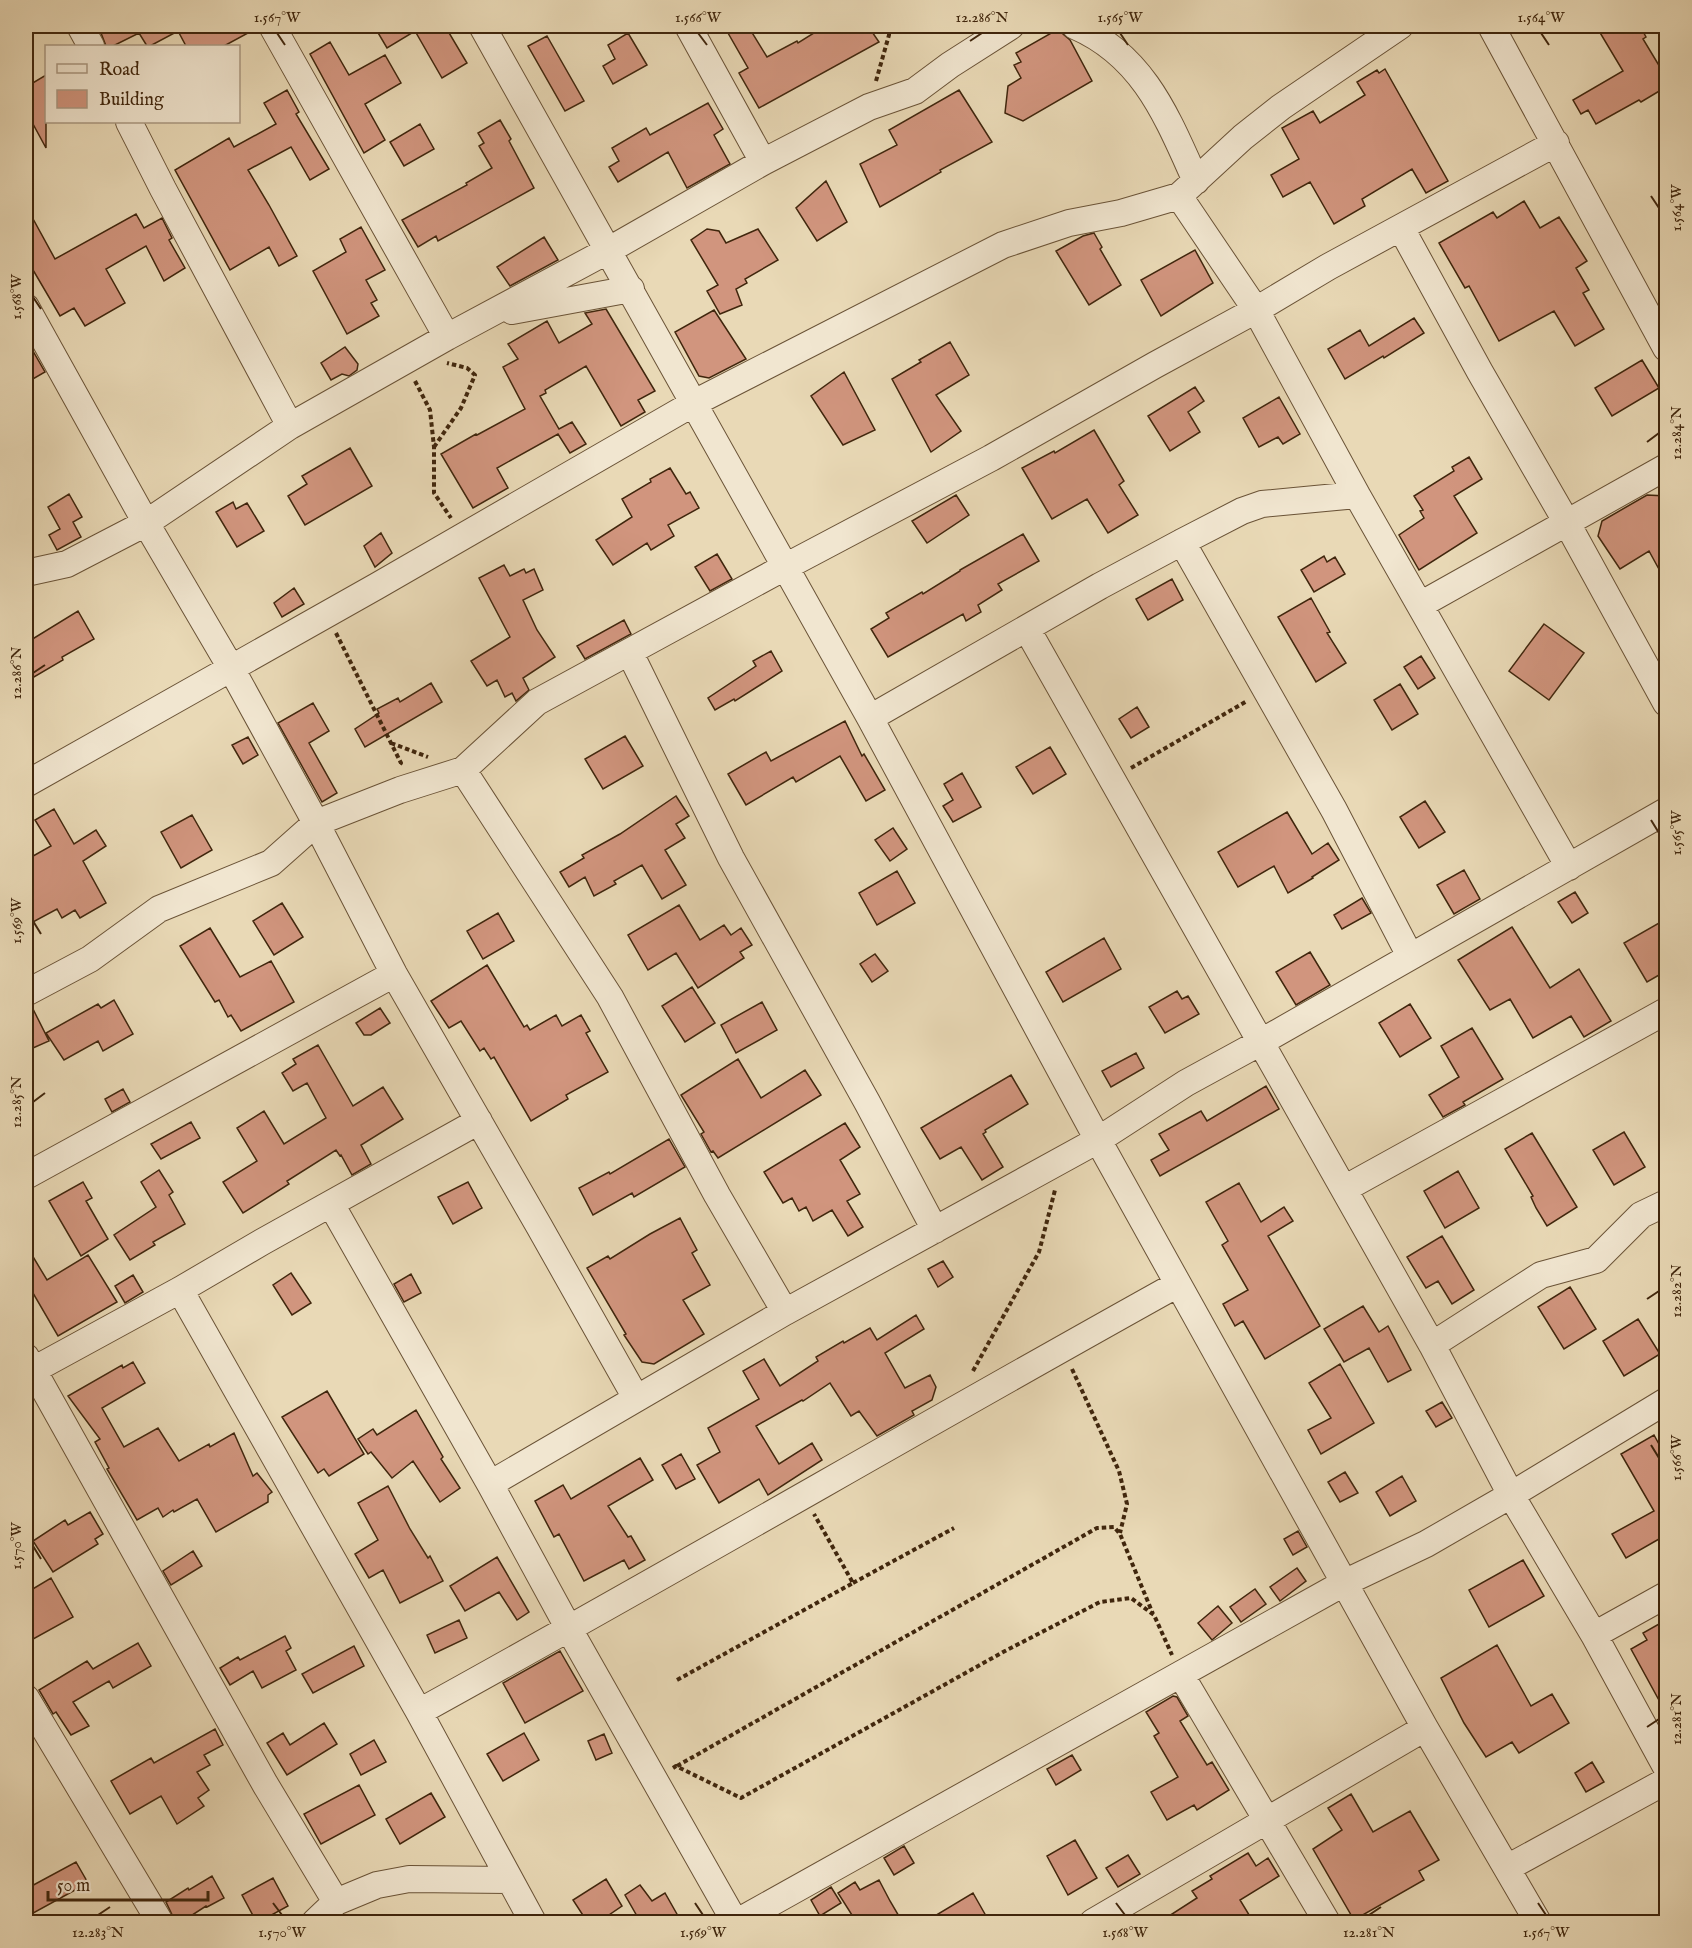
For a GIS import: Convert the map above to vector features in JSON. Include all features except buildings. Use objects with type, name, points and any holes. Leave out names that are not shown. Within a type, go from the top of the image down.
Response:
[{"type":"street","points":[[80,26],[90,45]]},
{"type":"street","points":[[272,26],[447,337]]},
{"type":"street","points":[[482,26],[870,718],[1098,1140],[1344,1583],[1538,1923]]},
{"type":"street","points":[[688,26],[763,162]]},
{"type":"street","points":[[26,573],[67,564],[146,523],[290,426],[763,162],[869,107],[915,90],[1011,26]]},
{"type":"street","points":[[1075,26],[1094,34],[1109,45],[1140,75],[1159,104],[1187,189],[1357,495],[1569,867]]},
{"type":"street","points":[[26,784],[694,403],[1003,245],[1069,223],[1120,213],[1187,189],[1243,137],[1281,107],[1400,26]]},
{"type":"street","points":[[1491,26],[1666,348]]},
{"type":"street","points":[[130,123],[290,426]]},
{"type":"street","points":[[26,993],[90,959],[159,909],[271,863],[316,823],[400,790],[463,770],[537,702],[991,458],[1256,310],[1328,267],[1556,143]]},
{"type":"street","points":[[1401,228],[1666,703]]},
{"type":"street","points":[[491,314],[631,289]]},
{"type":"street","points":[[26,307],[146,523],[231,668],[316,823],[394,974],[636,1398]]},
{"type":"street","points":[[1420,605],[1666,467]]},
{"type":"street","points":[[870,718],[1182,542],[1242,511],[1262,504],[1357,495]]},
{"type":"street","points":[[1182,542],[1334,810],[1410,956]]},
{"type":"street","points":[[1027,629],[1432,1345],[1512,1495],[1594,1635],[1666,1767]]},
{"type":"street","points":[[630,652],[731,858],[867,1102],[935,1230]]},
{"type":"street","points":[[463,770],[610,997],[717,1195],[785,1312]]},
{"type":"street","points":[[490,1484],[785,1312],[1098,1140],[1186,1083],[1666,811]]},
{"type":"street","points":[[26,1176],[394,974]]},
{"type":"street","points":[[1344,1189],[1666,1011]]},
{"type":"street","points":[[336,1902],[265,1784],[28,1367],[180,1290],[479,1121]]},
{"type":"street","points":[[1432,1345],[1541,1275],[1596,1260],[1641,1215],[1666,1203]]},
{"type":"street","points":[[331,1204],[736,1923],[1344,1583],[1426,1544],[1512,1495],[1666,1401]]},
{"type":"street","points":[[418,1712],[1178,1284]]},
{"type":"street","points":[[180,1290],[418,1712],[533,1923]]},
{"type":"street","points":[[1594,1635],[1666,1595]]},
{"type":"street","points":[[1181,1675],[1327,1923]]},
{"type":"street","points":[[26,1698],[160,1923]]},
{"type":"street","points":[[1108,1919],[1267,1819],[1425,1728]]},
{"type":"street","points":[[1507,1868],[1666,1781]]},
{"type":"street","points":[[315,1923],[336,1902],[377,1885],[409,1879],[509,1880]]},
{"type":"path","points":[[869,107],[889,35],[889,26]]},
{"type":"path","points":[[434,447],[461,408],[475,375],[467,368],[448,363],[405,362],[430,410],[434,447],[434,493],[463,536]]},
{"type":"path","points":[[327,614],[401,763],[395,771]]},
{"type":"path","points":[[1112,779],[1265,690]]},
{"type":"path","points":[[970,1377],[1038,1252],[1063,1160]]},
{"type":"path","points":[[1063,1348],[1119,1471],[1127,1504],[1120,1534]]},
{"type":"path","points":[[803,1495],[853,1582]]},
{"type":"path","points":[[653,1777],[1097,1528],[1114,1527],[1120,1534],[1181,1675]]},
{"type":"path","points":[[677,1680],[954,1528]]},
{"type":"path","points":[[676,1766],[741,1798],[1005,1651],[1100,1602],[1131,1598],[1154,1615]]},
{"type":"green space","points":[[1344,26],[1400,26],[1382,37]]}]
